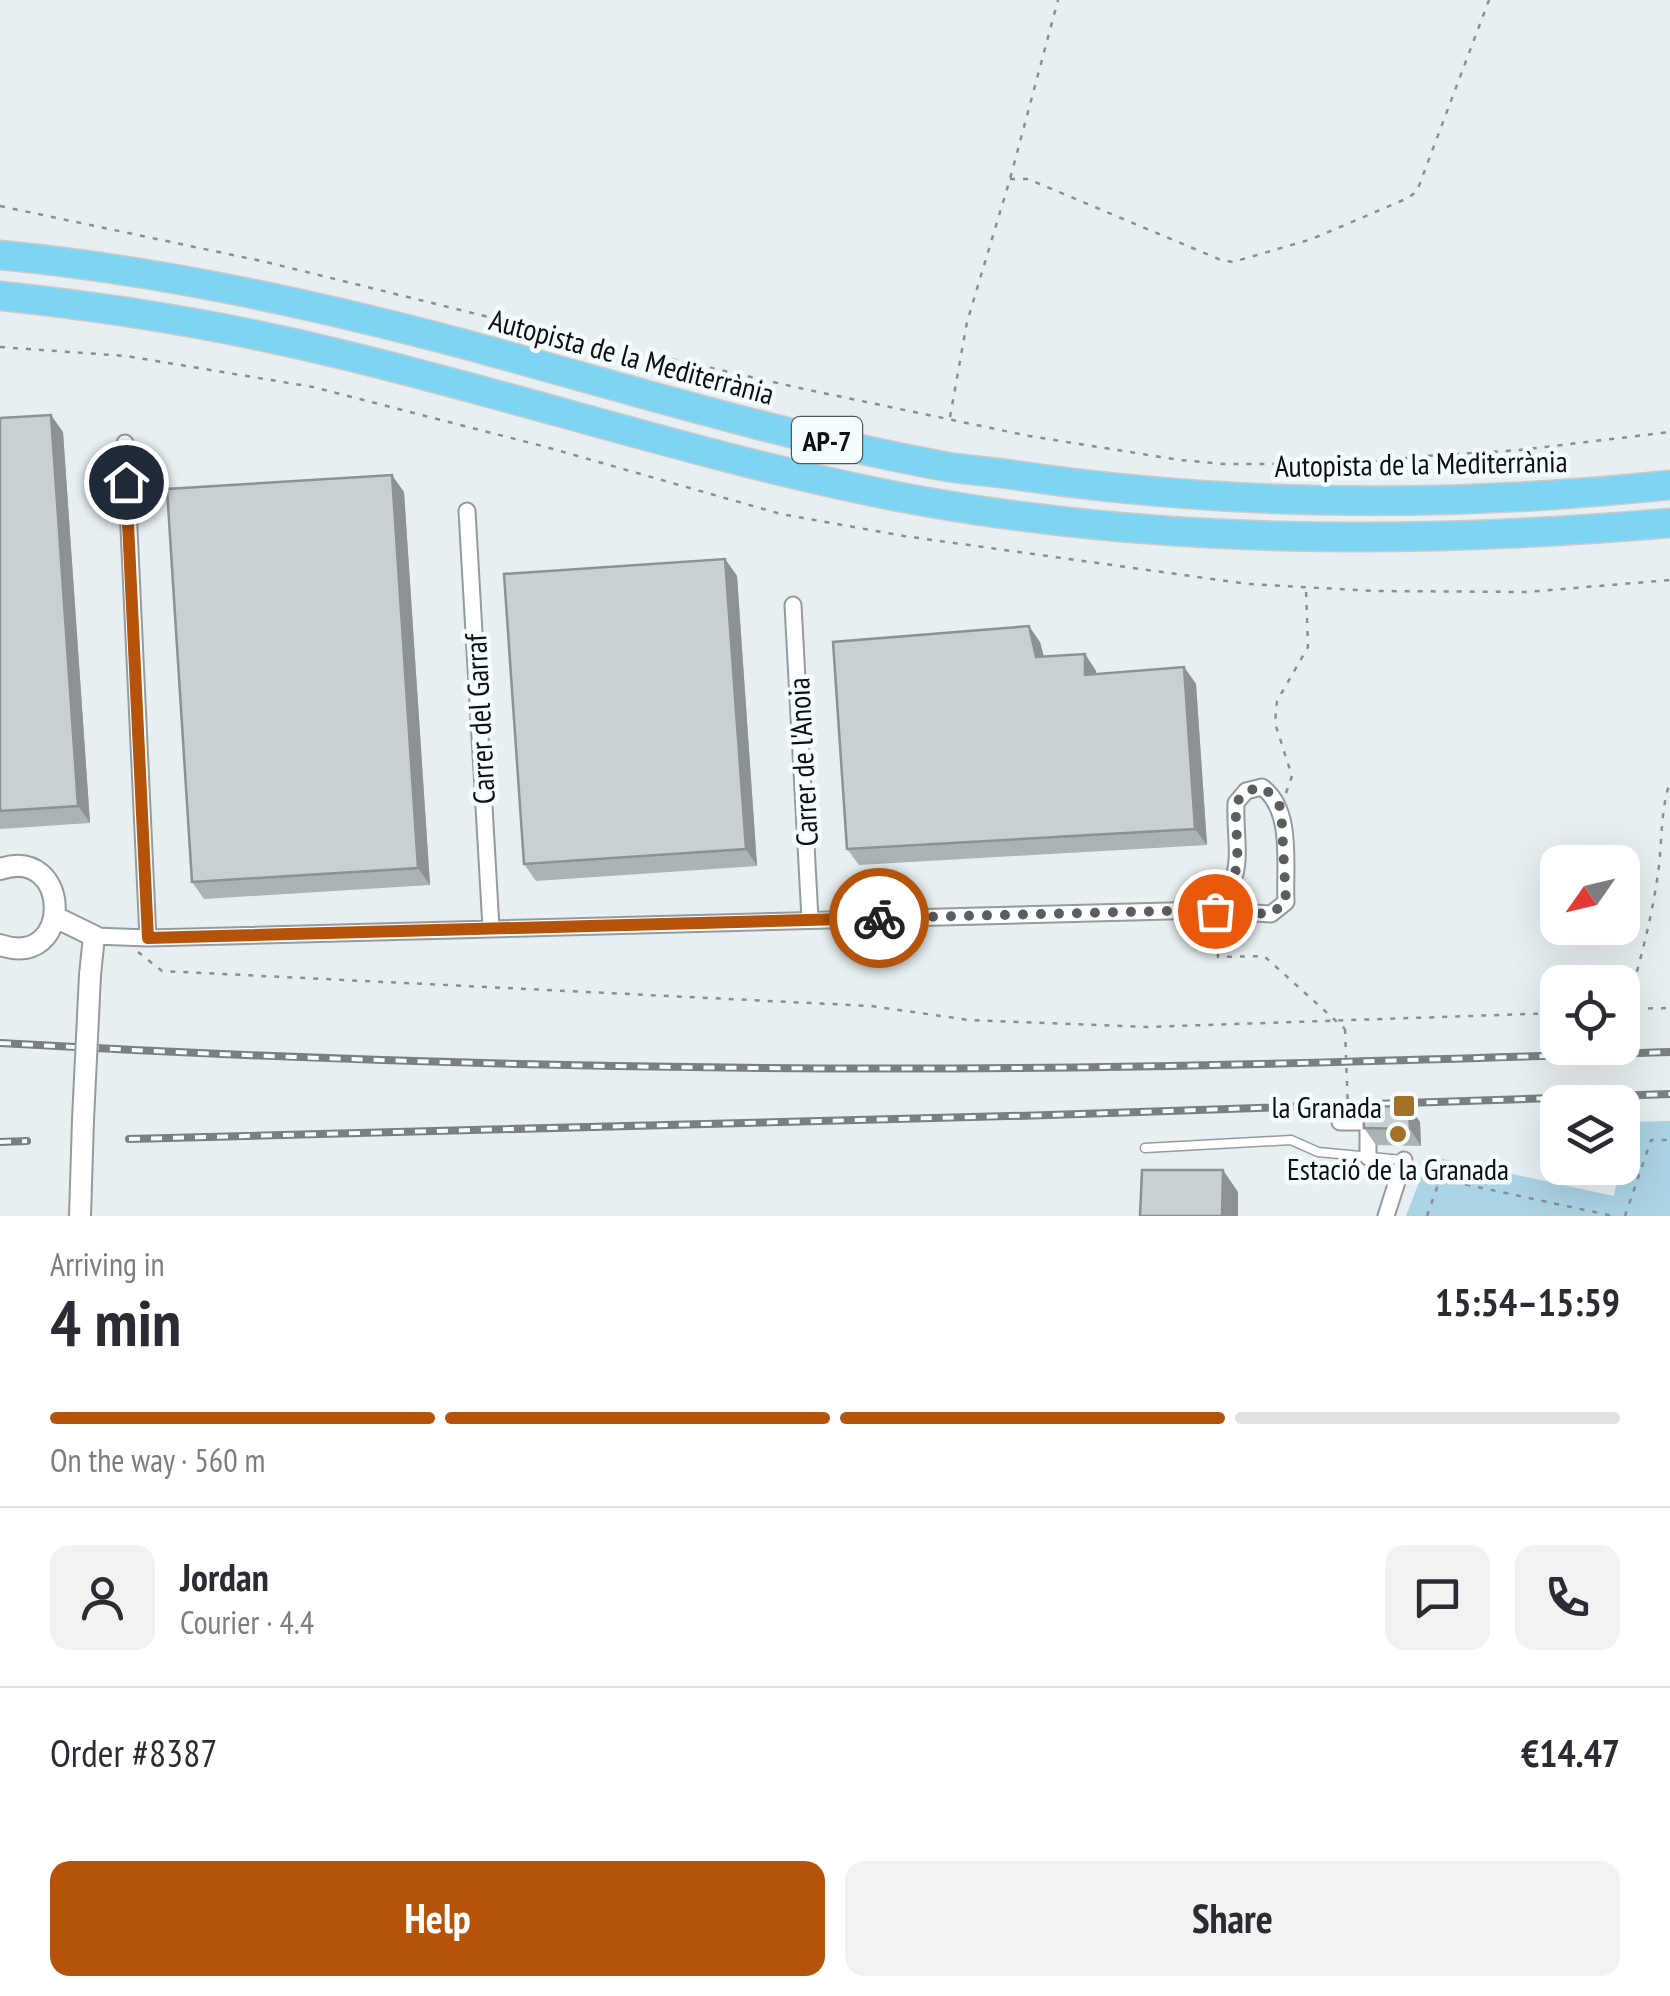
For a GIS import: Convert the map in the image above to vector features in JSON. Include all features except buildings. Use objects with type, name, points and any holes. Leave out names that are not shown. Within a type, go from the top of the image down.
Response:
[{"type":"highway","name":"Autopista de la Mediterrània","points":[[0,256],[175,279],[299,304],[783,430],[951,468],[1099,486],[1276,500],[1454,500],[1670,484]]},
{"type":"highway","name":"AP-7","points":[[0,296],[246,332],[408,371],[756,466],[888,494],[1032,518],[1148,530],[1344,535],[1478,534],[1670,522]]},
{"type":"street","points":[[124,444],[148,938]]},
{"type":"street","name":"Carrer del Garraf","points":[[467,511],[490,928]]},
{"type":"street","name":"Carrer de l'Anoia","points":[[794,605],[810,919]]},
{"type":"street","points":[[55,917],[94,936],[148,938],[810,919],[1211,911],[1271,914],[1286,902],[1281,808],[1262,787],[1246,791],[1236,803],[1238,870],[1230,890],[1211,911]]},
{"type":"street","points":[[0,869],[27,868],[43,876],[55,896],[55,917],[49,932],[32,945],[0,945]]},
{"type":"street","points":[[80,1216],[94,936]]},
{"type":"street","points":[[1344,1116],[1368,1122],[1368,1157]]},
{"type":"street","points":[[1386,1216],[1404,1160]]},
{"type":"street","points":[[66,1216],[72,1192],[80,1182]]},
{"type":"lane","points":[[1145,1148],[1292,1140],[1318,1152],[1404,1160]]},
{"type":"path","points":[[949,419],[967,322],[1058,0]]},
{"type":"path","points":[[1010,179],[1028,179],[1220,260],[1233,262],[1312,238],[1417,191],[1489,0]]},
{"type":"path","points":[[0,206],[266,262],[525,326],[1029,436],[1224,464],[1354,464],[1670,432]]},
{"type":"path","points":[[1281,808],[1292,776],[1274,722],[1277,701],[1308,647],[1306,587]]},
{"type":"path","points":[[1639,965],[1659,868],[1664,801],[1670,782]]},
{"type":"path","points":[[1211,911],[1218,957],[1264,956],[1345,1029],[1344,1116]]},
{"type":"path","points":[[120,937],[162,971],[871,1006],[968,1020],[1147,1026],[1540,1014]]},
{"type":"path","points":[[1640,1009],[1670,1008]]},
{"type":"path","points":[[1625,1216],[1651,1140],[1670,1140]]},
{"type":"path","points":[[1427,1216],[1440,1180],[1613,1216]]},
{"type":"shaded area","points":[[1670,1121],[1670,1216],[1406,1216],[1429,1156],[1540,1180],[1540,1185],[1563,1185],[1614,1196],[1616,1185],[1640,1185],[1640,1122]]},
{"type":"railway","points":[[0,1043],[381,1060],[761,1068],[1179,1066],[1670,1052]]},
{"type":"railway","points":[[129,1139],[1670,1094]]},
{"type":"railway","points":[[0,1142],[27,1141]]},
{"type":"way so far","points":[[879,918],[1207,910],[1230,890],[1238,870],[1236,803],[1246,791],[1262,787],[1281,808],[1286,902],[1271,914],[1215,911]]},
{"type":"place","name":"la Granada","points":[[1404,1106]]},
{"type":"place","name":"Estació de la Granada","points":[[1398,1134]]},
{"type":"route","points":[[126,482],[148,938],[879,918]]}]
